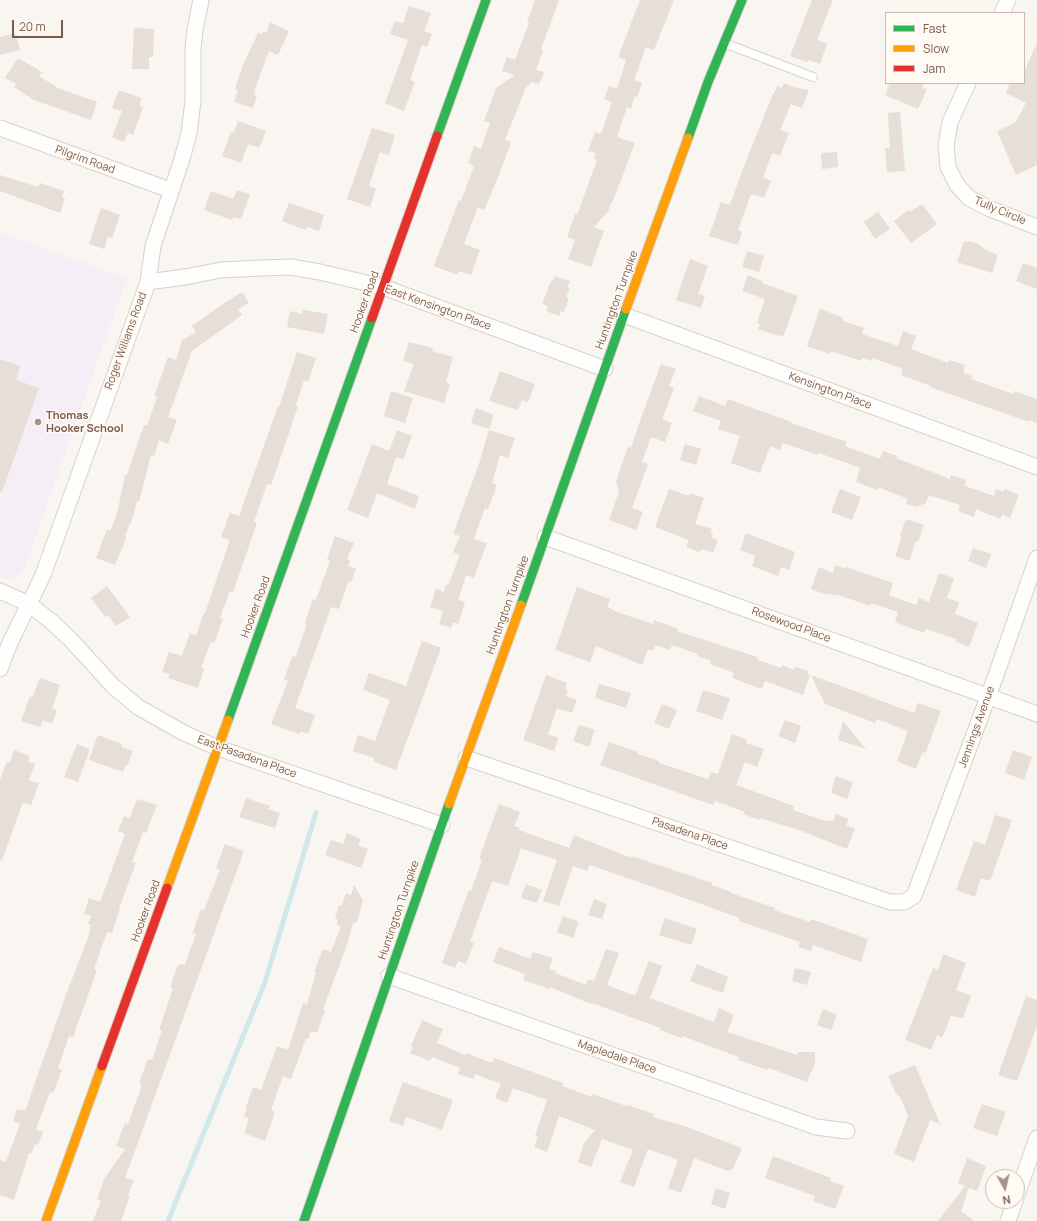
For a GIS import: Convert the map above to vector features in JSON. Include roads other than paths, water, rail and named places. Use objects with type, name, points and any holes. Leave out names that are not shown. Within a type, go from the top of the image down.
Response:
[{"type":"main road","name":"Hooker Road","points":[[46,1221],[218,748],[486,0]]},
{"type":"main road","name":"Huntington Turnpike","points":[[304,1221],[442,825],[624,315],[708,82],[742,0]]},
{"type":"street","name":"Roger Williams Road","points":[[0,669],[9,645],[43,575],[148,282],[152,246],[170,190],[182,159],[189,133],[192,116],[193,49],[201,0]]},
{"type":"street","points":[[1002,12],[1008,0]]},
{"type":"street","name":"Tully Circle","points":[[968,84],[950,122],[946,146],[948,168],[957,185],[969,198],[988,208],[1037,227]]},
{"type":"street","name":"Pilgrim Road","points":[[0,128],[170,190]]},
{"type":"street","name":"East Kensington Place","points":[[148,282],[221,270],[291,267],[320,272],[383,287],[605,369]]},
{"type":"street","name":"Kensington Place","points":[[624,315],[1037,467]]},
{"type":"street","name":"Rosewood Place","points":[[545,537],[1037,714]]},
{"type":"street","name":"Jennings Avenue","points":[[914,896],[1037,558]]},
{"type":"street","name":"East Pasadena Place","points":[[0,590],[29,604],[52,622],[71,640],[113,686],[138,707],[184,733],[218,748],[442,825]]},
{"type":"street","name":"Pasadena Place","points":[[466,758],[890,902],[904,902],[914,896]]},
{"type":"street","name":"Mapledale Place","points":[[389,976],[816,1127],[847,1131]]},
{"type":"street","points":[[1025,1172],[1037,1138]]},
{"type":"street","points":[[1008,1221],[1012,1209]]},
{"type":"lane","points":[[724,43],[813,77]]},
{"type":"waterway","points":[[168,1221],[265,982],[316,813]]},
{"type":"place","name":"Thomas Hooker School","points":[[38,422]]}]
